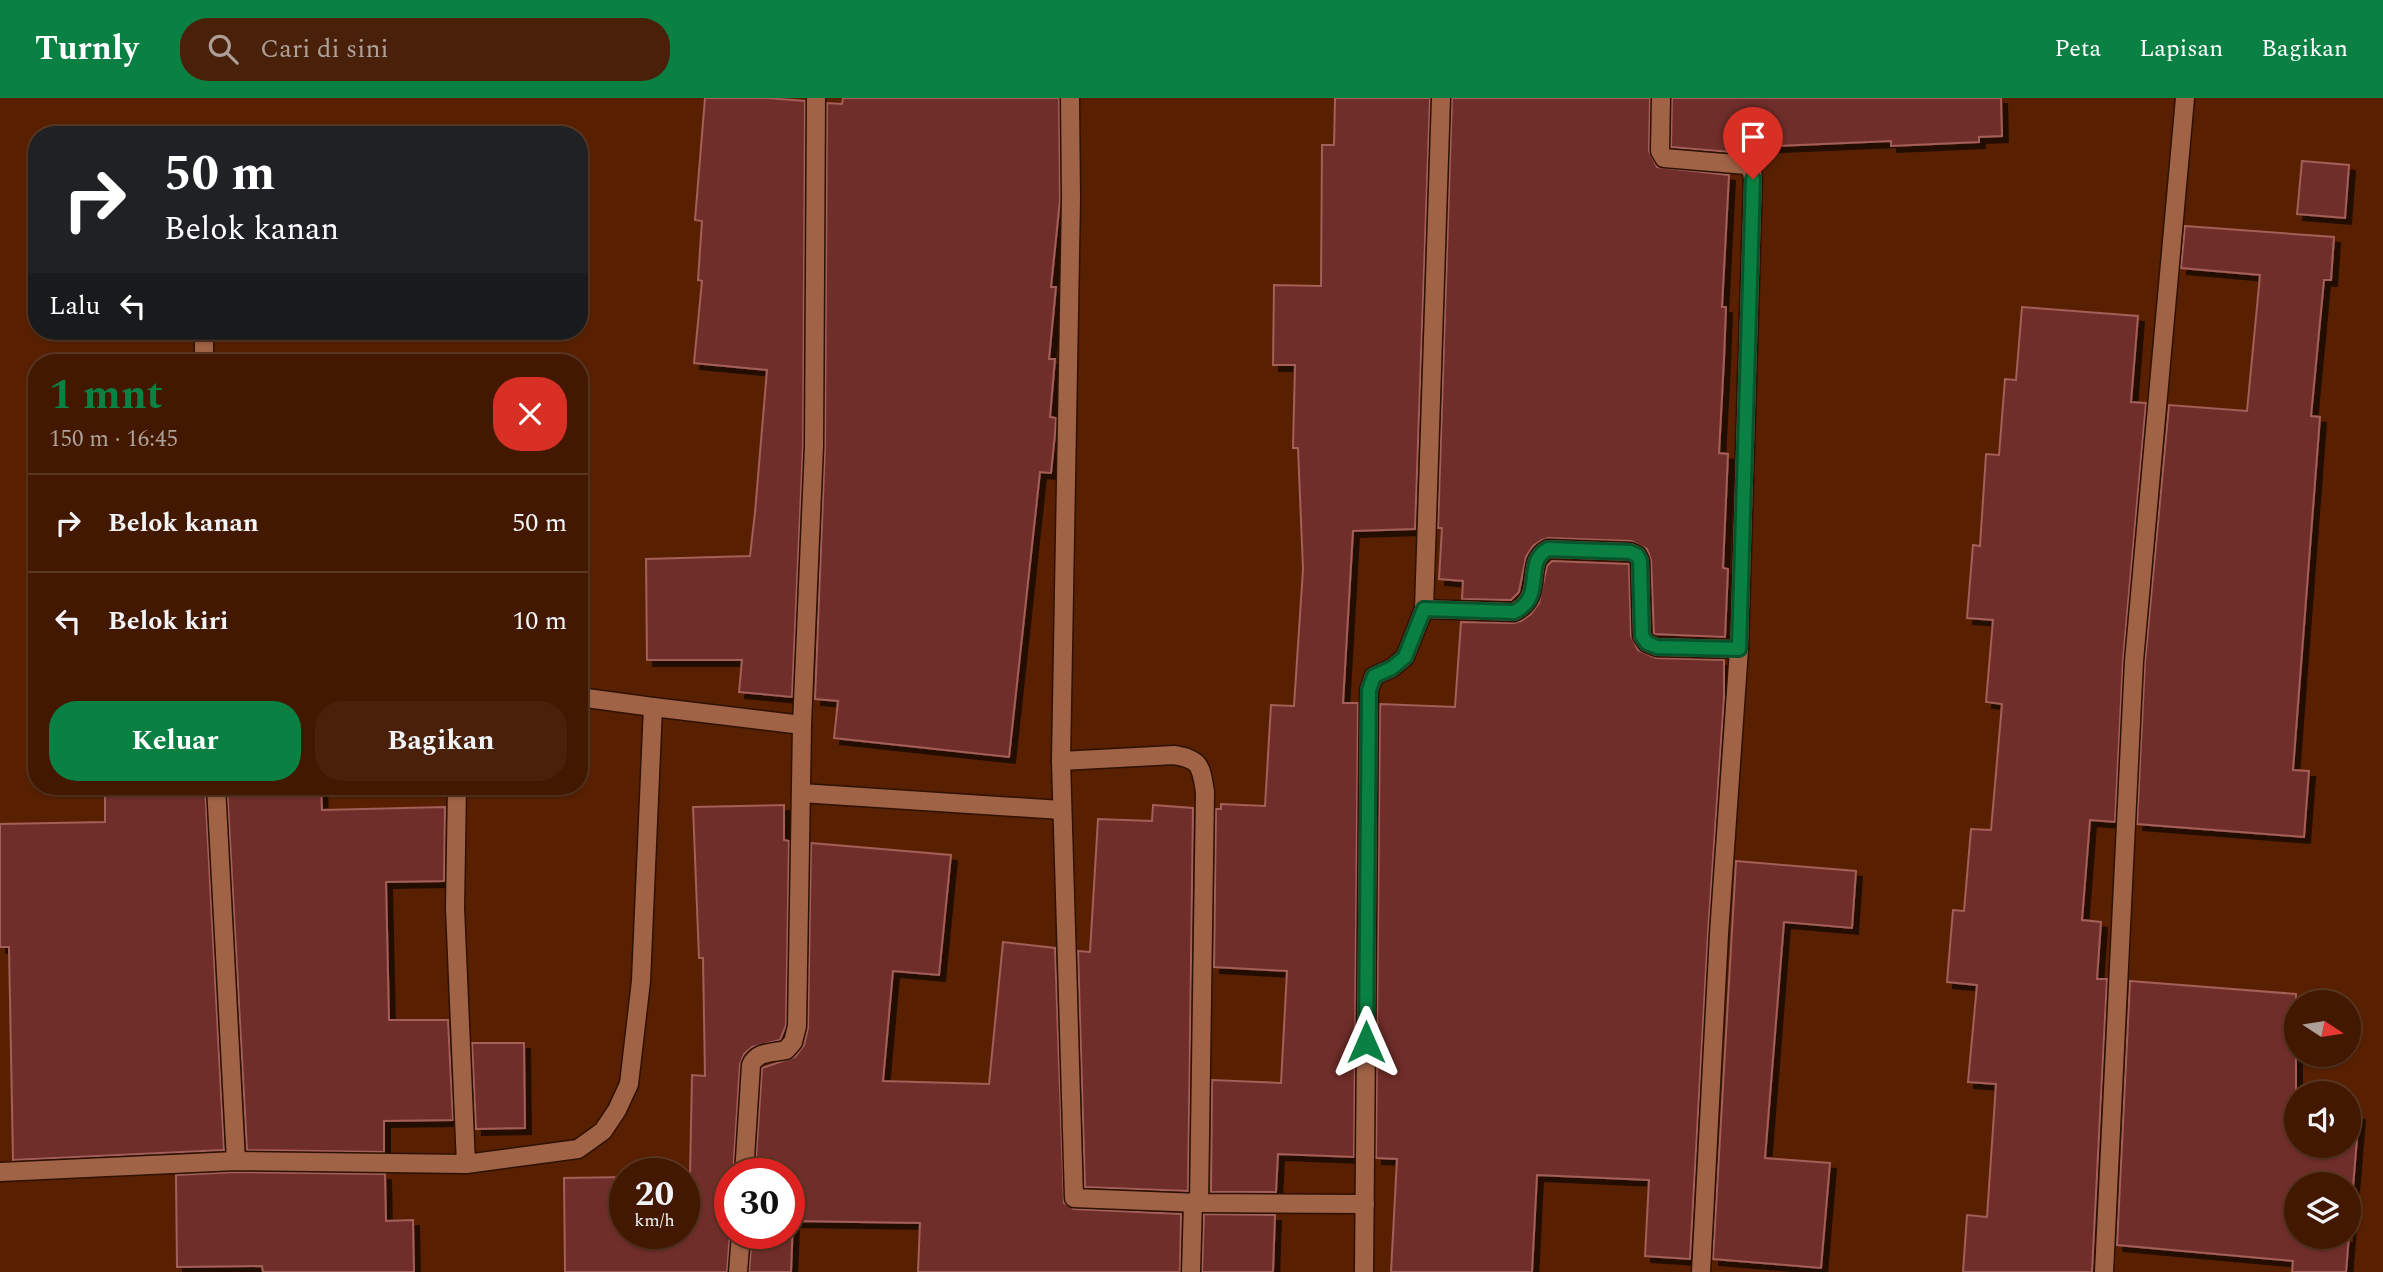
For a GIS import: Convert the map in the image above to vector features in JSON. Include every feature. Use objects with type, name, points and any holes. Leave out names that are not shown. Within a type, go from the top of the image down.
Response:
[{"type":"street","points":[[745,1158],[753,1060],[761,1054],[786,1051],[796,1033],[802,725],[814,446],[816,98]]},
{"type":"street","points":[[1070,98],[1071,199],[1061,810],[1074,1198],[1365,1204]]},
{"type":"street","points":[[1364,1272],[1369,690],[1374,676],[1392,668],[1405,657],[1424,609],[1441,98]]},
{"type":"street","points":[[1661,98],[1660,152],[1664,158],[1747,165],[1752,172],[1739,649],[1718,934],[1701,1272]]},
{"type":"street","points":[[2104,1272],[2134,661],[2185,98]]},
{"type":"street","points":[[1424,609],[1514,612],[1525,606],[1531,597],[1537,561],[1541,553],[1548,549],[1630,552],[1637,555],[1640,561],[1642,636],[1647,643],[1657,647],[1739,649]]},
{"type":"street","points":[[588,698],[802,725]]},
{"type":"street","points":[[0,1172],[236,1161],[466,1164],[578,1149],[603,1131],[629,1084],[641,981],[653,706]]},
{"type":"street","points":[[1061,761],[1174,755],[1195,760],[1202,769],[1205,792],[1196,1202],[1191,1272]]},
{"type":"street","points":[[801,793],[1061,810]]},
{"type":"street","points":[[216,795],[236,1161]]},
{"type":"street","points":[[457,795],[454,908],[466,1164]]},
{"type":"street","points":[[738,1272],[740,1249]]},
{"type":"building","points":[[705,98],[805,101],[803,446],[792,697],[739,692],[742,660],[647,660],[646,559],[750,556],[755,512],[767,370],[694,363],[702,281],[698,280],[702,221],[695,220]]},
{"type":"building","points":[[843,98],[1059,98],[1060,200],[1051,287],[1056,287],[1049,359],[1055,359],[1050,417],[1056,418],[1055,434],[1051,473],[1040,472],[1009,757],[834,738],[838,701],[815,699],[825,446],[827,103],[842,104]]},
{"type":"building","points":[[1335,98],[1430,98],[1415,529],[1353,531],[1343,703],[1358,703],[1354,1157],[1278,1154],[1276,1192],[1211,1192],[1212,1080],[1281,1083],[1287,971],[1214,967],[1216,809],[1221,809],[1221,804],[1265,806],[1271,705],[1294,706],[1303,569],[1298,448],[1293,448],[1295,365],[1273,365],[1274,285],[1321,286],[1322,145],[1334,145]]},
{"type":"building","points":[[1452,98],[1650,98],[1649,151],[1657,167],[1729,175],[1722,307],[1726,307],[1719,453],[1728,454],[1723,568],[1728,569],[1725,637],[1654,634],[1651,560],[1647,549],[1631,541],[1542,540],[1533,546],[1526,557],[1519,592],[1511,600],[1462,599],[1463,581],[1439,579],[1442,528],[1438,528]]},
{"type":"building","points":[[1672,98],[2001,98],[2002,136],[1979,137],[1979,142],[1891,146],[1891,141],[1730,148],[1730,152],[1671,147]]},
{"type":"building","points":[[2302,161],[2349,165],[2345,218],[2297,214]]},
{"type":"building","points":[[2185,226],[2334,237],[2331,280],[2324,280],[2311,416],[2320,417],[2293,770],[2309,771],[2304,837],[2137,824],[2145,662],[2169,405],[2247,411],[2260,275],[2181,268]]},
{"type":"building","points":[[2022,307],[2138,316],[2131,402],[2146,403],[2123,660],[2115,822],[2090,820],[2082,920],[2101,922],[2097,979],[2107,979],[2092,1272],[1963,1272],[1967,1215],[1987,1217],[1996,1084],[1968,1082],[1977,985],[1947,982],[1953,910],[1964,911],[1971,829],[1991,830],[2002,704],[1986,702],[1993,620],[1967,618],[1973,545],[1980,546],[1986,454],[1999,455],[2005,379],[2016,380]]},
{"type":"building","points":[[1552,561],[1629,564],[1631,636],[1638,650],[1656,658],[1724,660],[1724,698],[1690,1259],[1645,1256],[1649,1180],[1537,1175],[1532,1272],[1391,1272],[1397,1159],[1376,1158],[1380,704],[1455,707],[1461,622],[1521,621],[1531,614],[1539,603],[1547,566]]},
{"type":"building","points":[[105,795],[205,795],[224,1150],[13,1160],[9,947],[0,947],[0,824],[105,822]]},
{"type":"building","points":[[227,795],[321,795],[322,810],[445,807],[444,881],[386,882],[389,1020],[448,1020],[453,1120],[384,1121],[384,1152],[247,1150]]},
{"type":"building","points":[[784,805],[784,840],[789,841],[786,1025],[780,1040],[752,1047],[744,1054],[740,1064],[734,1158],[714,1158],[714,1249],[729,1249],[727,1272],[565,1272],[564,1178],[609,1177],[609,1249],[700,1249],[700,1158],[690,1158],[692,1075],[705,1076],[703,958],[699,958],[693,807]]},
{"type":"building","points":[[1153,805],[1193,808],[1188,1191],[1085,1187],[1078,951],[1090,952],[1098,819],[1152,821]]},
{"type":"building","points":[[811,843],[951,855],[939,975],[893,971],[883,1081],[989,1084],[1003,942],[1055,948],[1064,1203],[1074,1209],[1181,1214],[1180,1272],[918,1272],[920,1223],[805,1221],[805,1158],[756,1158],[762,1068],[795,1057],[804,1045],[808,1028]]},
{"type":"building","points":[[1736,861],[1856,871],[1852,928],[1784,922],[1765,1158],[1830,1163],[1821,1268],[1713,1259]]},
{"type":"building","points":[[2130,981],[2284,993],[2284,1068],[2296,1068],[2296,1081],[2284,1081],[2284,1158],[2355,1158],[2354,1172],[2284,1172],[2284,1249],[2348,1249],[2346,1272],[2292,1272],[2293,1261],[2117,1245]]},
{"type":"building","points":[[472,1043],[524,1043],[525,1128],[476,1129]]},
{"type":"building","points":[[236,1172],[385,1174],[386,1221],[413,1220],[414,1272],[263,1272],[262,1266],[177,1267],[176,1175]]},
{"type":"building","points":[[1204,1214],[1275,1215],[1273,1272],[1202,1272]]},
{"type":"building","points":[[751,1249],[792,1249],[791,1272],[749,1272]]},
{"type":"route","points":[[1366,1042],[1369,690],[1374,676],[1392,668],[1405,657],[1424,609],[1514,612],[1525,606],[1531,597],[1537,561],[1541,553],[1548,549],[1630,552],[1637,555],[1640,561],[1642,636],[1647,643],[1657,647],[1739,649],[1753,179]]}]
